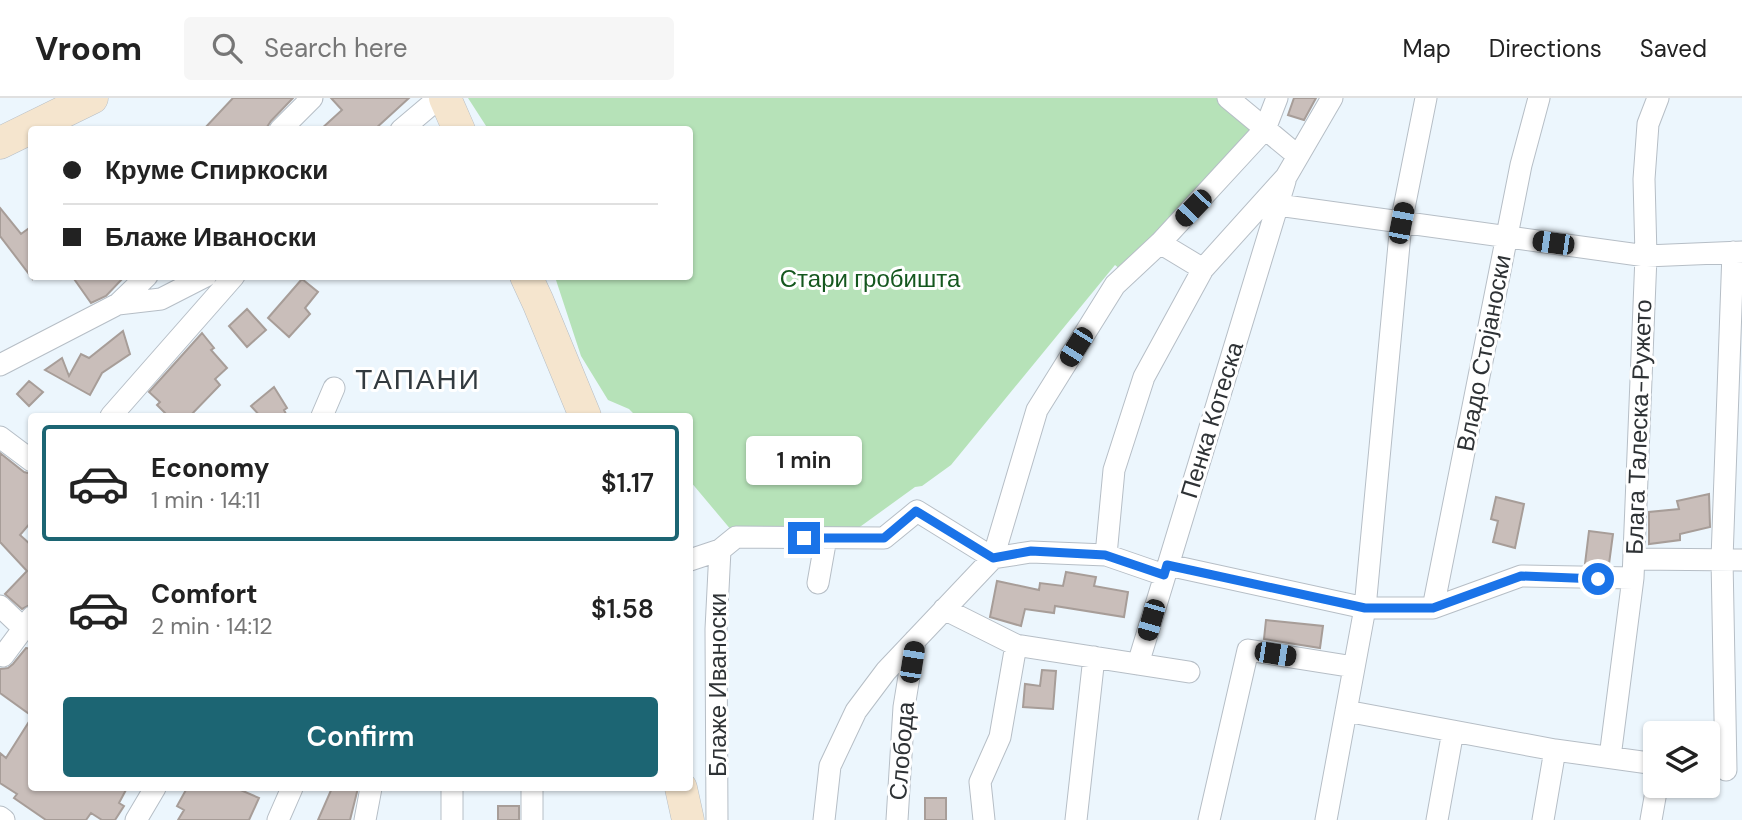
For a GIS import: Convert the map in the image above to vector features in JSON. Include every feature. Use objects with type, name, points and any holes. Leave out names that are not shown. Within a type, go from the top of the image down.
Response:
[{"type":"street","points":[[35,126],[92,98]]},
{"type":"street","points":[[284,126],[312,98]]},
{"type":"street","points":[[406,126],[439,98]]},
{"type":"street","points":[[445,98],[457,126]]},
{"type":"street","points":[[1228,98],[1298,156]]},
{"type":"street","points":[[824,820],[830,766],[856,711],[886,671],[993,558],[1037,410],[1115,285],[1160,243],[1265,129],[1277,98]]},
{"type":"street","name":"Пенка Котеска","points":[[1138,664],[1273,201],[1332,98]]},
{"type":"street","points":[[1326,820],[1365,608],[1401,223],[1426,98]]},
{"type":"street","name":"Владо Стојаноски","points":[[1433,608],[1521,164],[1539,98]]},
{"type":"street","name":"Блага Талеска-Ружето","points":[[1610,757],[1634,569],[1646,257],[1644,179],[1648,124],[1658,98]]},
{"type":"street","points":[[0,143],[28,129]]},
{"type":"street","points":[[1273,201],[1401,223],[1646,257],[1737,252],[1732,559],[1725,770]]},
{"type":"street","name":"Пенка Котеска","points":[[1105,555],[1114,470],[1144,377],[1203,269],[1273,201]]},
{"type":"street","points":[[1160,243],[1203,269]]},
{"type":"street","points":[[0,365],[118,304],[143,280]]},
{"type":"street","points":[[118,304],[161,299],[198,280]]},
{"type":"street","points":[[114,413],[230,280]]},
{"type":"street","points":[[528,280],[584,413]]},
{"type":"street","points":[[323,413],[334,388]]},
{"type":"street","points":[[0,437],[28,458]]},
{"type":"street","name":"Блаже Иваноски","points":[[693,559],[720,551],[736,537],[884,538],[916,511],[993,558]]},
{"type":"street","points":[[818,583],[826,538]]},
{"type":"street","name":"Блаже Иваноски","points":[[717,820],[716,629],[720,551]]},
{"type":"street","points":[[993,558],[1031,551],[1105,555],[1166,570],[1365,608],[1433,608],[1521,576],[1732,559]]},
{"type":"street","points":[[0,606],[27,622],[3,656]]},
{"type":"street","points":[[944,609],[1016,645],[1189,672]]},
{"type":"street","name":"Слобода","points":[[897,820],[904,707],[915,640]]},
{"type":"street","points":[[984,820],[980,782],[1000,737],[1016,645]]},
{"type":"street","points":[[1209,820],[1248,650],[1354,667]]},
{"type":"street","points":[[1076,820],[1094,657]]},
{"type":"street","points":[[1346,711],[1555,750],[1643,762]]},
{"type":"street","points":[[1437,820],[1452,731]]},
{"type":"street","points":[[1543,820],[1555,750]]},
{"type":"street","points":[[136,820],[153,791]]},
{"type":"street","points":[[278,820],[291,791]]},
{"type":"street","points":[[365,820],[370,791]]},
{"type":"street","points":[[452,820],[453,791]]},
{"type":"street","points":[[532,791],[532,820]]},
{"type":"street","name":"Блаже Иваноски","points":[[682,791],[688,820]]},
{"type":"street","points":[[1651,820],[1655,798]]},
{"type":"green space","name":"Стари гробишта","points":[[468,98],[1220,98],[1258,130],[1121,270],[1115,265],[951,465],[857,529],[732,531],[693,485],[693,413],[633,413],[608,400],[581,356],[556,280],[693,280],[693,126],[486,126]]},
{"type":"building","points":[[233,98],[293,98],[268,126],[207,126]]},
{"type":"building","points":[[331,98],[409,98],[378,126],[324,126],[342,110]]},
{"type":"building","points":[[1294,98],[1316,98],[1304,120],[1288,115]]},
{"type":"building","points":[[0,208],[21,234],[28,229],[28,273],[0,236]]},
{"type":"building","points":[[75,280],[121,280],[106,296],[91,303]]},
{"type":"building","points":[[301,280],[318,292],[305,308],[310,314],[289,337],[268,318]]},
{"type":"building","points":[[247,309],[266,330],[247,347],[229,326]]},
{"type":"building","points":[[123,331],[130,354],[102,373],[90,395],[45,370],[62,358],[69,376],[81,354],[89,358]]},
{"type":"building","points":[[202,333],[214,348],[211,350],[227,368],[215,379],[220,385],[193,413],[165,413],[157,405],[160,402],[149,392]]},
{"type":"building","points":[[29,381],[43,392],[29,406],[17,394]]},
{"type":"building","points":[[274,387],[287,408],[284,410],[286,413],[257,413],[251,406]]},
{"type":"building","points":[[0,453],[28,473],[28,526],[20,535],[28,542],[28,606],[22,609],[5,594],[27,571],[0,542]]},
{"type":"building","points":[[1709,494],[1710,527],[1680,534],[1680,540],[1649,544],[1649,512],[1679,509],[1677,501]]},
{"type":"building","points":[[1496,497],[1524,504],[1515,548],[1493,542],[1498,521],[1491,519]]},
{"type":"building","points":[[1589,531],[1613,534],[1609,564],[1585,564]]},
{"type":"building","points":[[1066,572],[1096,577],[1094,586],[1128,592],[1124,617],[1055,606],[1054,613],[1025,609],[1021,626],[990,617],[997,581],[1039,590],[1040,583],[1063,586]]},
{"type":"building","points":[[1266,620],[1323,626],[1320,648],[1264,639]]},
{"type":"building","points":[[28,648],[28,713],[0,693],[0,669],[13,664]]},
{"type":"building","points":[[1042,670],[1056,671],[1053,709],[1023,707],[1025,684],[1040,686]]},
{"type":"building","points":[[28,723],[28,791],[125,791],[119,803],[124,806],[115,820],[102,820],[91,813],[86,820],[46,820],[14,798],[17,794],[0,783],[0,753],[6,758]]},
{"type":"building","points":[[185,791],[243,791],[259,798],[249,820],[178,820],[184,810],[177,806]]},
{"type":"building","points":[[331,791],[357,791],[350,820],[318,820]]},
{"type":"building","points":[[925,798],[946,798],[946,820],[925,820]]},
{"type":"building","points":[[498,806],[519,806],[519,820],[498,820]]},
{"type":"district","name":"ТАПАНИ","points":[[418,379]]},
{"type":"route","points":[[804,538],[884,538],[916,511],[993,558],[1031,551],[1105,555],[1164,575],[1167,565],[1365,608],[1433,608],[1521,576],[1598,579]]}]
